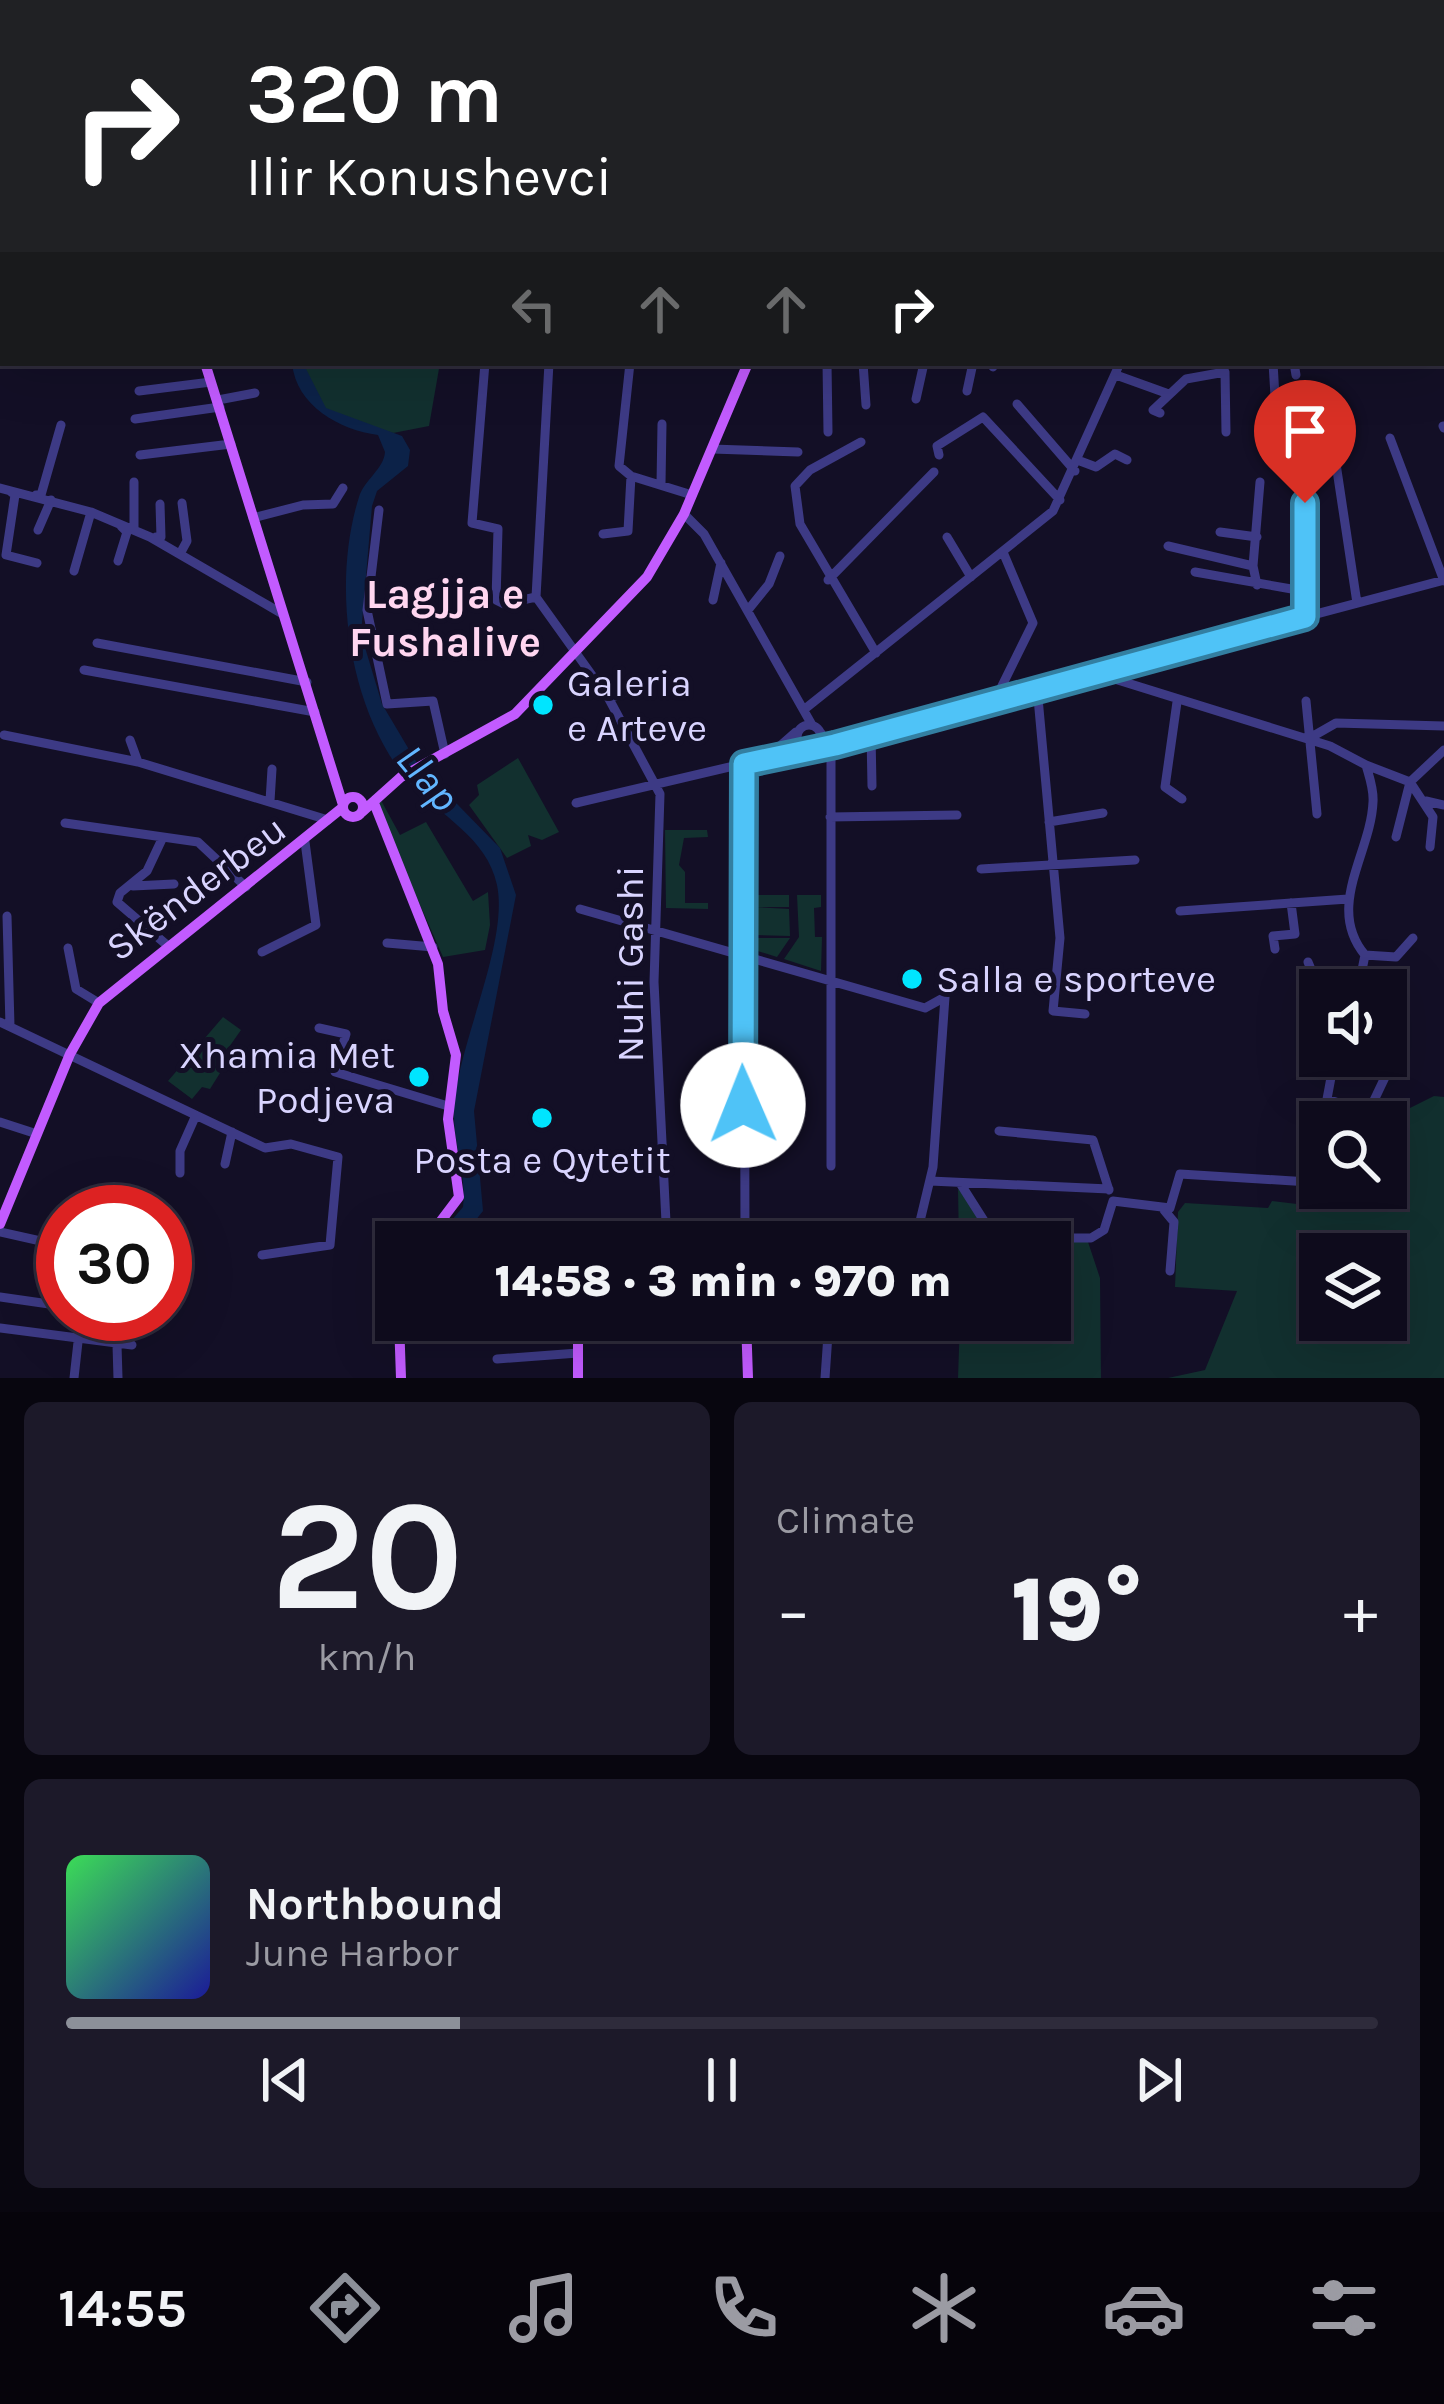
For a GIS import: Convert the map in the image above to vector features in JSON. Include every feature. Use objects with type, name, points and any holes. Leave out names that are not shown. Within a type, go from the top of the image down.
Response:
[{"type":"main road","points":[[206,366],[281,613],[308,682],[336,777],[352,806],[374,802],[401,777],[515,715],[663,557],[747,366]]},
{"type":"main road","points":[[374,802],[433,947],[456,1054],[448,1106],[459,1197],[447,1221]]},
{"type":"main road","name":"Skënderbeu","points":[[0,1228],[70,1054],[99,1004],[352,806]]},
{"type":"main road","points":[[399,1341],[400,1378]]},
{"type":"main road","points":[[578,1341],[578,1378]]},
{"type":"main road","points":[[747,1341],[748,1378]]},
{"type":"street","points":[[485,366],[472,524],[498,529],[496,600],[504,604],[536,598]]},
{"type":"street","points":[[549,366],[536,598],[548,621],[577,650],[658,783]]},
{"type":"street","points":[[630,366],[620,466],[631,476],[692,495]]},
{"type":"street","points":[[827,366],[828,432]]},
{"type":"street","points":[[863,366],[866,405]]},
{"type":"street","points":[[916,399],[923,366]]},
{"type":"street","points":[[967,391],[972,366]]},
{"type":"street","points":[[1274,366],[1275,396]]},
{"type":"street","points":[[806,708],[1003,552],[1060,500],[1118,369],[1166,393]]},
{"type":"street","points":[[1160,413],[1153,410],[1186,379],[1225,372],[1226,432]]},
{"type":"street","points":[[140,391],[211,382]]},
{"type":"street","points":[[135,419],[255,393]]},
{"type":"street","points":[[1016,404],[1077,466],[1096,467],[1114,454],[1127,460]]},
{"type":"street","points":[[939,455],[938,446],[983,417],[1060,500]]},
{"type":"street","points":[[661,484],[662,424]]},
{"type":"street","points":[[24,495],[40,495],[61,425]]},
{"type":"street","points":[[575,803],[831,745],[1444,580],[1390,438]]},
{"type":"street","points":[[861,442],[810,470],[795,486],[800,524],[828,580],[876,653]]},
{"type":"street","points":[[140,455],[231,445]]},
{"type":"street","points":[[712,449],[759,455],[775,450],[798,452]]},
{"type":"street","points":[[1335,457],[1357,603]]},
{"type":"street","points":[[828,580],[934,472]]},
{"type":"street","points":[[603,534],[628,531],[631,476]]},
{"type":"street","points":[[134,482],[134,530]]},
{"type":"street","points":[[1257,585],[1253,566],[1260,482]]},
{"type":"street","points":[[253,518],[303,505],[333,504],[343,488]]},
{"type":"street","points":[[5,490],[91,512],[150,537],[281,613]]},
{"type":"street","points":[[5,490],[15,495],[6,555],[37,563]]},
{"type":"street","points":[[38,530],[51,500]]},
{"type":"street","points":[[181,552],[187,541],[182,503]]},
{"type":"street","points":[[1305,503],[1305,617]]},
{"type":"street","points":[[150,537],[160,538],[160,504]]},
{"type":"street","points":[[379,510],[367,610],[387,704],[433,701],[445,754]]},
{"type":"street","points":[[74,571],[91,512]]},
{"type":"street","points":[[684,514],[721,563],[806,708],[811,748]]},
{"type":"street","points":[[118,523],[127,532],[118,562]]},
{"type":"street","points":[[1220,532],[1257,537]]},
{"type":"street","points":[[946,537],[971,577]]},
{"type":"street","points":[[1168,546],[1253,566]]},
{"type":"street","points":[[996,698],[1033,622],[1003,552]]},
{"type":"street","points":[[748,610],[769,584],[780,556]]},
{"type":"street","points":[[713,599],[721,563]]},
{"type":"street","points":[[1195,572],[1303,590]]},
{"type":"street","points":[[97,643],[308,682]]},
{"type":"street","points":[[84,670],[315,712]]},
{"type":"street","points":[[1090,672],[1357,755],[1366,765],[1410,782],[1433,817],[1430,848]]},
{"type":"street","points":[[1036,687],[1060,938],[1053,1011],[1084,1014]]},
{"type":"street","points":[[609,699],[632,689]]},
{"type":"street","points":[[1306,701],[1317,814]]},
{"type":"street","points":[[1177,702],[1164,770],[1165,787],[1182,799]]},
{"type":"street","points":[[1308,739],[1336,723],[1444,726]]},
{"type":"street","points":[[811,729],[831,745]]},
{"type":"street","points":[[811,729],[796,739],[811,748]]},
{"type":"street","points":[[764,760],[811,729]]},
{"type":"street","points":[[871,734],[872,786]]},
{"type":"street","points":[[4,735],[138,762],[331,821]]},
{"type":"street","points":[[130,740],[138,762]]},
{"type":"street","points":[[831,745],[831,1166]]},
{"type":"street","points":[[1396,837],[1410,782],[1444,749]]},
{"type":"street","points":[[744,764],[745,1221]]},
{"type":"street","points":[[1362,969],[1365,955],[1352,936],[1348,899],[1373,802],[1366,765]]},
{"type":"street","points":[[270,801],[272,769]]},
{"type":"street","name":"Nuhi Gashi","points":[[658,783],[655,1005],[666,1221]]},
{"type":"street","points":[[1426,801],[1444,805]]},
{"type":"street","points":[[1049,822],[1103,813]]},
{"type":"street","points":[[830,817],[957,815]]},
{"type":"street","points":[[65,823],[198,842],[246,887]]},
{"type":"street","points":[[133,886],[163,837]]},
{"type":"street","points":[[262,952],[316,925],[305,842]]},
{"type":"street","points":[[981,869],[1135,860]]},
{"type":"street","points":[[168,946],[118,905],[120,893],[133,886],[174,884]]},
{"type":"street","points":[[1180,911],[1348,899]]},
{"type":"street","points":[[1275,949],[1273,936],[1294,934],[1291,903]]},
{"type":"street","points":[[580,909],[925,1008],[945,997],[930,1181],[920,1221]]},
{"type":"street","points":[[7,916],[5,1024],[265,1148],[291,1144],[338,1157],[330,1245],[262,1255]]},
{"type":"street","points":[[1365,955],[1396,957],[1413,938]]},
{"type":"street","points":[[387,943],[433,947]]},
{"type":"street","name":"Skënderbeu","points":[[68,948],[76,989],[99,1004]]},
{"type":"street","points":[[1308,962],[1311,969]]},
{"type":"street","points":[[320,1028],[346,1034],[335,1072],[448,1106]]},
{"type":"street","points":[[1331,1077],[1327,1100],[1368,1113],[1385,1077]]},
{"type":"street","points":[[180,1173],[180,1151],[196,1114]]},
{"type":"street","points":[[0,1122],[37,1134]]},
{"type":"street","points":[[960,1183],[993,1235],[1091,1238],[1104,1230],[1111,1195],[1093,1140],[999,1131]]},
{"type":"street","points":[[224,1164],[232,1132]]},
{"type":"street","points":[[930,1181],[1111,1195],[1164,1210],[1170,1208],[1180,1174],[1299,1181]]},
{"type":"street","points":[[1164,1210],[1174,1222],[1170,1271]]},
{"type":"street","points":[[0,1228],[36,1238]]},
{"type":"street","points":[[0,1297],[36,1302]]},
{"type":"street","points":[[0,1328],[78,1342],[132,1345]]},
{"type":"street","points":[[824,1378],[827,1341]]},
{"type":"street","points":[[74,1378],[78,1342]]},
{"type":"street","points":[[117,1345],[118,1378]]},
{"type":"street","points":[[497,1359],[578,1353]]},
{"type":"green space","points":[[301,366],[439,366],[429,426],[393,433],[325,412]]},
{"type":"green space","points":[[518,758],[559,832],[542,840],[528,835],[531,846],[507,858],[469,805],[479,795],[477,785]]},
{"type":"green space","points":[[377,793],[400,835],[426,822],[473,901],[488,892],[490,925],[485,950],[443,957],[372,796]]},
{"type":"green space","points":[[665,830],[707,830],[708,837],[684,838],[679,865],[685,872],[685,903],[708,903],[708,909],[666,908]]},
{"type":"green space","points":[[747,895],[789,895],[789,907],[755,907],[789,909],[790,936],[755,935],[752,907],[752,938],[790,938],[777,957],[748,948]]},
{"type":"green space","points":[[797,895],[821,895],[821,907],[814,908],[815,937],[822,937],[821,971],[784,959],[799,937]]},
{"type":"green space","points":[[223,1017],[241,1030],[215,1067],[220,1073],[210,1089],[202,1087],[192,1099],[168,1081]]},
{"type":"green space","points":[[1434,1096],[1444,1097],[1444,1378],[1168,1378],[1205,1370],[1237,1291],[1175,1287],[1178,1212],[1185,1203],[1268,1208],[1272,1201],[1299,1204],[1299,1209],[1407,1209],[1407,1110]]},
{"type":"green space","points":[[958,1189],[973,1201],[981,1221],[959,1221]]},
{"type":"green space","points":[[1071,1241],[1088,1242],[1100,1278],[1101,1378],[958,1378],[959,1341],[1071,1341]]},
{"type":"water","name":"Llap","points":[[293,366],[305,366],[326,408],[402,436],[410,450],[408,466],[377,491],[372,506],[361,634],[382,704],[417,763],[500,848],[516,895],[474,1111],[483,1211],[475,1221],[451,1221],[463,1207],[454,1107],[496,935],[497,885],[483,853],[410,783],[372,721],[351,646],[346,569],[359,497],[385,452],[378,435],[335,421],[302,392]]},
{"type":"place","name":"Galeria e Arteve","points":[[543,705]]},
{"type":"place","name":"Salla e sporteve","points":[[912,979]]},
{"type":"place","name":"Xhamia Met Podjeva","points":[[419,1077]]},
{"type":"place","name":"Posta e Qytetit","points":[[542,1118]]},
{"type":"district","name":"Lagjja e Fushalive","points":[[445,618]]},
{"type":"route","points":[[743,1105],[744,764],[835,745],[1004,695],[1305,617],[1305,503]]}]
